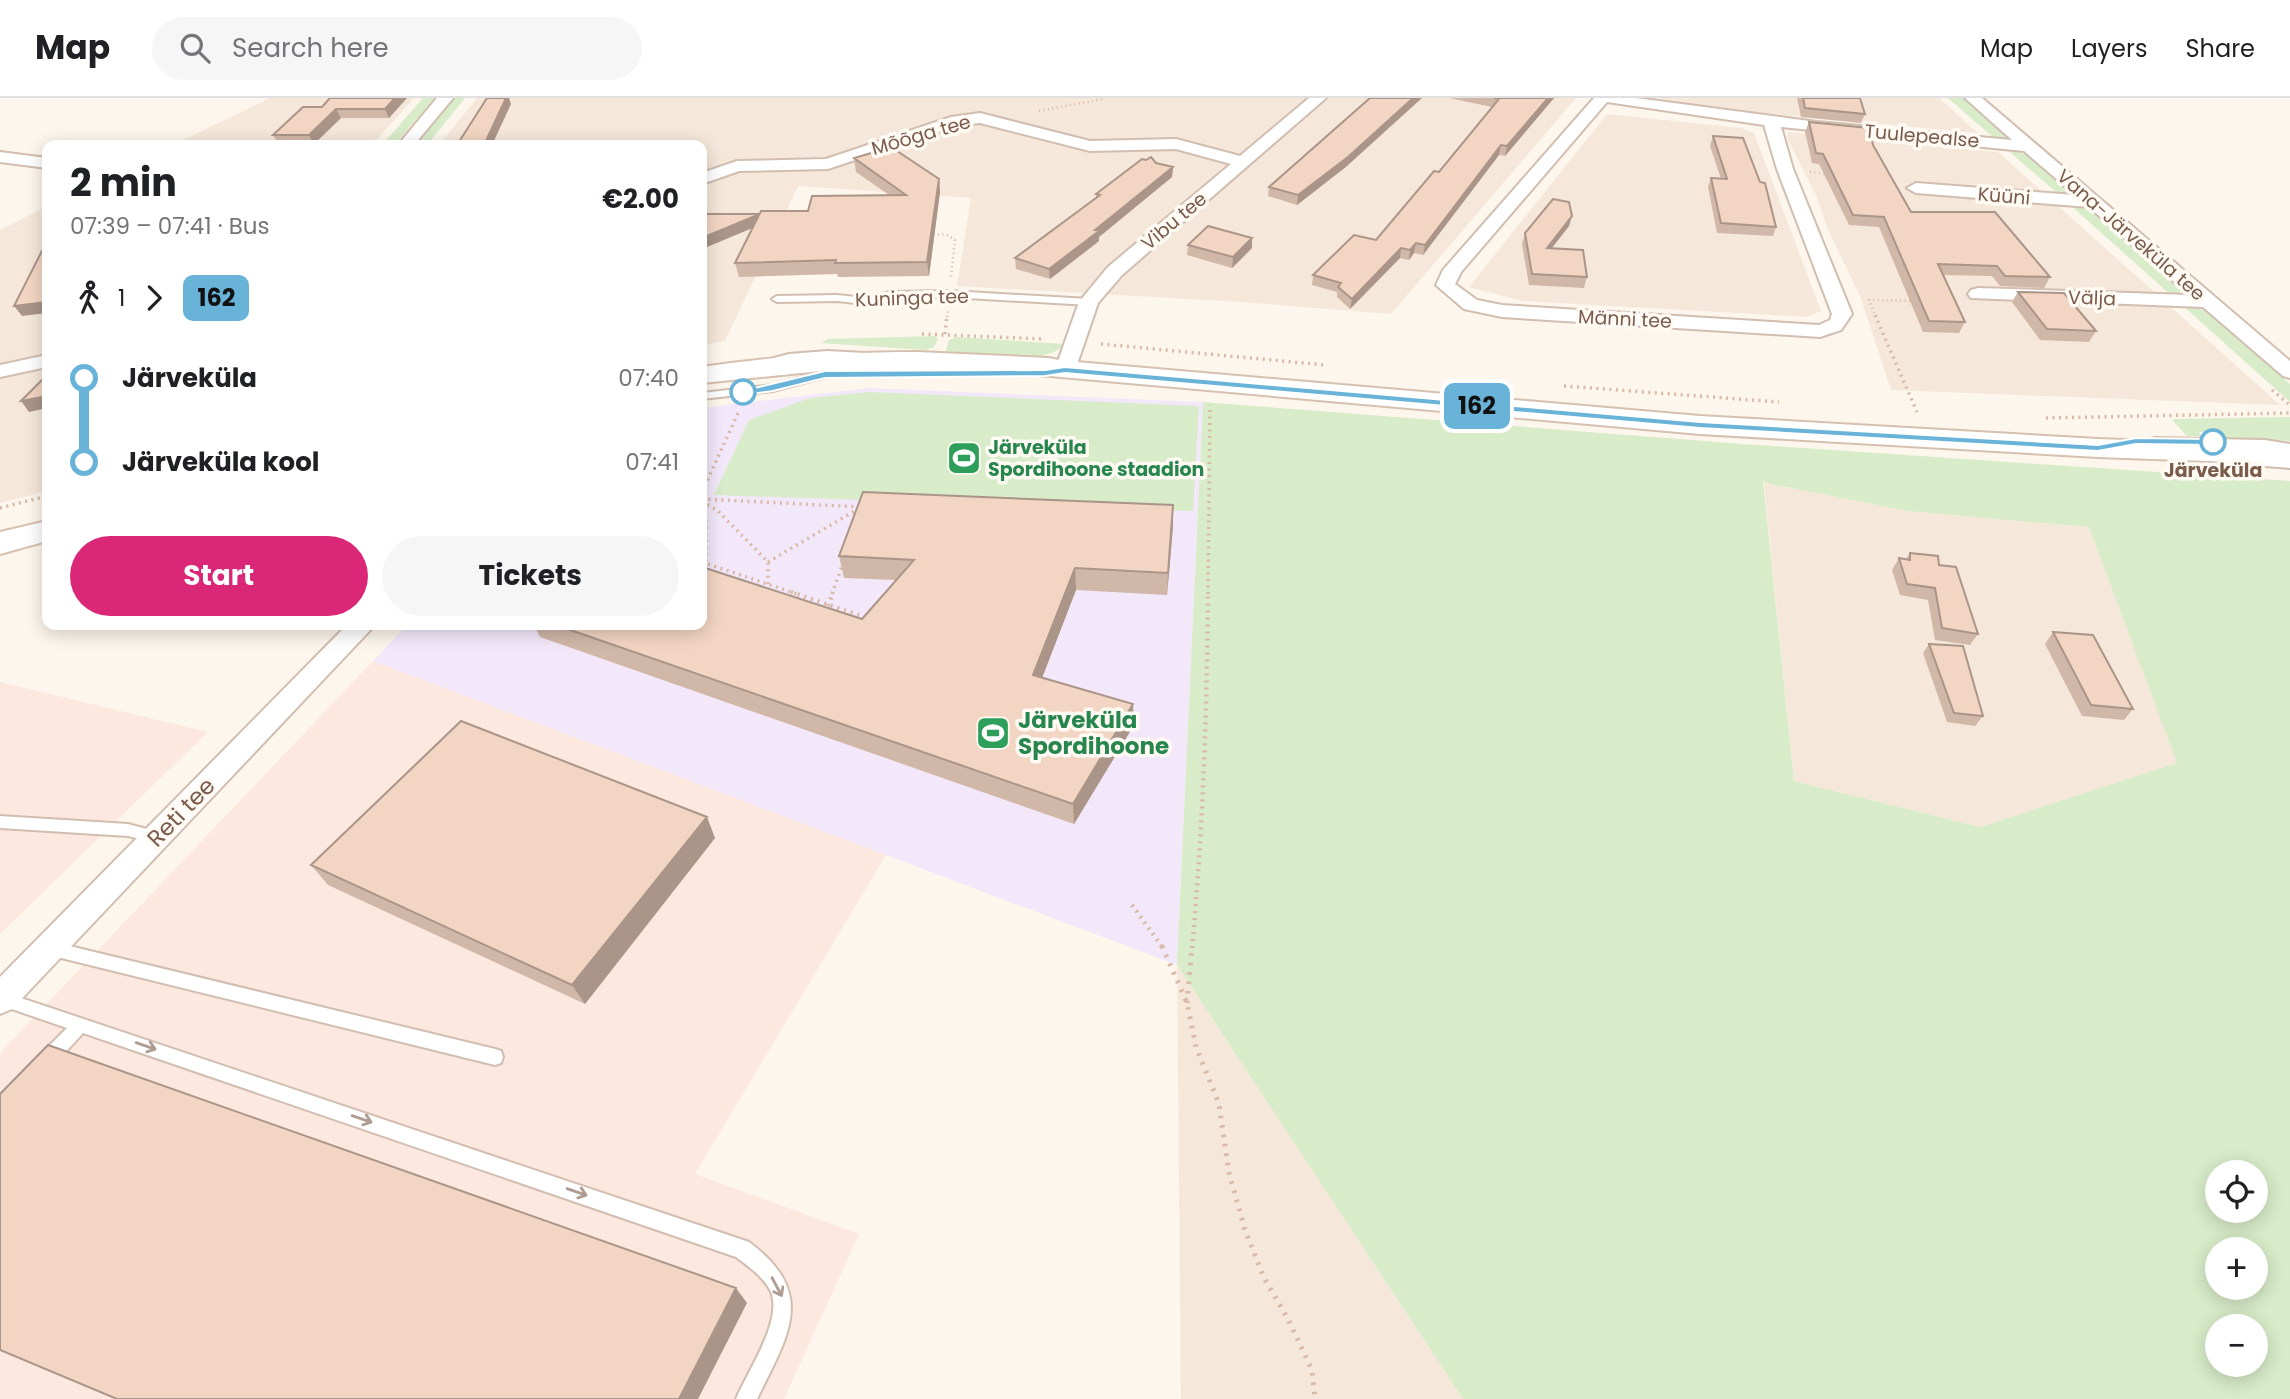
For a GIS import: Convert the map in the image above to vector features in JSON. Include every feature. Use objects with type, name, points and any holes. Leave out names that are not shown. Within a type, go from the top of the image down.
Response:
[{"type":"street","points":[[410,140],[445,98]]},
{"type":"street","name":"Vibu tee","points":[[1065,370],[1089,302],[1115,271],[1318,98]]},
{"type":"street","name":"Tuulepealse","points":[[1605,98],[1771,122],[2028,146]]},
{"type":"street","name":"Männi tee","points":[[1605,98],[1452,270],[1445,285],[1471,305],[1502,311],[1820,331],[1834,327],[1841,321],[1842,314],[1785,169],[1771,122]]},
{"type":"street","name":"Vana-Järveküla tee","points":[[1973,98],[2290,372]]},
{"type":"street","name":"Mõõga tee","points":[[707,174],[716,165],[828,164],[957,120],[980,118],[1090,146],[1176,144],[1244,162]]},
{"type":"street","points":[[0,157],[42,162]]},
{"type":"street","name":"Küüni","points":[[1916,188],[2092,202]]},
{"type":"street","name":"Välja","points":[[1978,294],[2207,301]]},
{"type":"street","points":[[716,373],[794,364],[887,360],[980,362],[1700,425],[2098,448],[2290,455]]},
{"type":"street","points":[[0,371],[42,362]]},
{"type":"street","points":[[707,387],[798,375],[1045,373],[1065,370]]},
{"type":"street","points":[[0,543],[42,532]]},
{"type":"street","name":"Reti tee","points":[[0,998],[357,630]]},
{"type":"lane","name":"Kuninga tee","points":[[777,299],[837,298],[865,301],[889,295],[950,294],[1089,302]]},
{"type":"lane","points":[[707,395],[773,388],[825,374]]},
{"type":"lane","points":[[2098,448],[2136,441],[2265,443],[2290,447]]},
{"type":"lane","points":[[2098,448],[2290,466]]},
{"type":"lane","points":[[0,822],[128,830],[157,837]]},
{"type":"lane","points":[[49,948],[495,1057]]},
{"type":"lane","points":[[0,998],[743,1249],[766,1268],[783,1299],[775,1338],[746,1399]]},
{"type":"lane","points":[[36,1072],[82,1024]]},
{"type":"path","points":[[1039,111],[1103,99]]},
{"type":"path","points":[[1785,169],[1836,174]]},
{"type":"path","points":[[922,234],[947,235],[955,240],[945,334]]},
{"type":"path","points":[[1918,302],[1869,300],[1917,412],[1928,413]]},
{"type":"path","points":[[1187,1003],[1198,882],[1207,687],[1210,396]]},
{"type":"path","points":[[707,481],[744,401]]},
{"type":"path","points":[[2033,418],[2290,413]]},
{"type":"path","points":[[0,508],[42,497]]},
{"type":"path","points":[[707,500],[862,507]]},
{"type":"path","points":[[707,503],[719,510],[768,562],[768,585]]},
{"type":"path","points":[[858,519],[862,507]]},
{"type":"path","points":[[768,562],[862,507]]},
{"type":"path","points":[[828,606],[845,556]]},
{"type":"path","points":[[707,564],[872,619]]},
{"type":"path","points":[[1132,905],[1167,951],[1187,1003],[1196,1047],[1219,1104],[1229,1173],[1245,1230],[1264,1278],[1288,1319],[1312,1370],[1315,1399]]},
{"type":"shaded area","points":[[270,98],[414,98],[376,140],[183,140]]},
{"type":"shaded area","points":[[477,98],[1576,98],[1391,314],[1241,302],[957,286],[971,198],[798,186],[725,341],[707,344],[707,140],[443,140]]},
{"type":"shaded area","points":[[1658,98],[1939,98],[1978,133],[1707,108]]},
{"type":"shaded area","points":[[1607,114],[1741,128],[1754,133],[1821,311],[1807,317],[1522,301],[1469,287]]},
{"type":"shaded area","points":[[1788,132],[1998,152],[2280,405],[1891,390],[1860,296],[1828,230],[1816,195],[1788,140]]},
{"type":"shaded area","points":[[42,209],[42,492],[0,503],[0,230]]},
{"type":"shaded area","points":[[868,388],[1203,402],[1177,965],[373,661],[402,630],[707,630],[707,407]]},
{"type":"shaded area","points":[[1764,483],[1909,511],[2089,527],[2178,763],[1980,827],[1794,781]]},
{"type":"shaded area","points":[[373,661],[886,855],[695,1174],[859,1234],[784,1399],[0,1399],[0,1053]]},
{"type":"shaded area","points":[[0,682],[208,732],[0,934]]},
{"type":"shaded area","points":[[1177,965],[1463,1399],[1181,1399]]},
{"type":"green space","points":[[423,98],[435,98],[398,140],[386,140]]},
{"type":"green space","points":[[454,98],[465,98],[431,140],[419,140]]},
{"type":"green space","points":[[1948,98],[1965,98],[2008,139],[1996,140]]},
{"type":"green space","points":[[2004,147],[2027,155],[2073,194],[2063,198]]},
{"type":"green space","points":[[2070,205],[2091,210],[2181,290],[2179,294],[2171,295]]},
{"type":"green space","points":[[2181,304],[2206,311],[2290,384],[2290,402]]},
{"type":"green space","points":[[935,336],[938,339],[934,347],[926,350],[821,343],[828,339]]},
{"type":"green space","points":[[957,337],[1064,344],[1056,351],[1027,358],[945,354],[949,340]]},
{"type":"green space","name":"Järveküla Spordihoone staadion","points":[[868,392],[1199,406],[1193,511],[714,495],[749,420],[810,398]]},
{"type":"green space","points":[[1203,402],[1743,444],[2290,481],[2290,1399],[1463,1399],[1177,965]],"holes":[[[1763,480],[1765,483],[1908,511],[2089,527],[2177,763],[1980,827],[1794,781]]]},
{"type":"green space","points":[[2290,417],[2290,441],[2224,438],[2219,432],[2199,432],[2202,436],[2187,436],[2173,421],[2174,419]]},
{"type":"building","points":[[330,98],[395,98],[385,109],[336,109],[309,135],[273,135],[303,107],[322,107]]},
{"type":"building","points":[[487,98],[506,98],[486,140],[460,140]]},
{"type":"building","points":[[1370,98],[1413,98],[1348,157],[1298,195],[1269,187]]},
{"type":"building","points":[[1494,98],[1548,98],[1507,146],[1501,145],[1425,245],[1416,243],[1410,250],[1401,248],[1352,299],[1338,287],[1341,283],[1313,275],[1354,235],[1376,240],[1434,171],[1439,172],[1499,99]]},
{"type":"building","points":[[1803,98],[1860,98],[1865,114],[1805,108]]},
{"type":"building","points":[[1809,122],[1869,128],[1873,145],[1911,212],[1995,212],[2050,277],[2005,276],[1997,266],[1938,264],[1965,322],[1929,321],[1884,217],[1853,215],[1823,154],[1816,153]]},
{"type":"building","points":[[1713,136],[1743,138],[1760,182],[1765,183],[1776,227],[1721,223],[1711,178],[1727,179]]},
{"type":"building","points":[[891,147],[939,179],[927,262],[835,263],[836,260],[735,263],[761,211],[808,211],[812,196],[906,195],[854,158]]},
{"type":"building","points":[[1151,157],[1156,163],[1173,167],[1095,230],[1099,231],[1049,269],[1015,258],[1100,195],[1096,194],[1142,159]]},
{"type":"building","points":[[1553,199],[1569,202],[1572,216],[1547,248],[1583,250],[1587,277],[1532,274],[1525,233]]},
{"type":"building","points":[[707,214],[760,214],[707,236]]},
{"type":"building","points":[[1208,226],[1252,238],[1233,257],[1188,245]]},
{"type":"building","points":[[42,251],[42,303],[14,306]]},
{"type":"building","points":[[2018,292],[2064,293],[2096,331],[2047,329]]},
{"type":"building","points":[[42,380],[42,397],[21,401]]},
{"type":"building","points":[[863,492],[1173,505],[1168,573],[1075,568],[1033,675],[1133,704],[1073,804],[570,630],[707,630],[707,569],[862,619],[914,560],[839,556]]},
{"type":"building","points":[[1910,553],[1938,556],[1939,565],[1956,567],[1978,634],[1942,628],[1935,588],[1907,584],[1899,558],[1910,560]]},
{"type":"building","points":[[2053,632],[2093,635],[2133,709],[2091,705]]},
{"type":"building","points":[[1929,644],[1963,646],[1983,716],[1954,713]]},
{"type":"building","points":[[461,721],[707,817],[572,985],[311,865]]},
{"type":"building","points":[[48,1045],[736,1288],[679,1399],[117,1399],[0,1350],[0,1094]]},
{"type":"bus line","name":"162","points":[[743,392],[773,388],[825,374],[1045,373],[1065,370],[1700,425],[2098,448],[2136,441],[2213,442]]},
{"type":"place","name":"Järveküla","points":[[2213,442]]},
{"type":"place","name":"Järveküla Spordihoone staadion","points":[[964,458]]},
{"type":"place","name":"Järveküla Spordihoone","points":[[993,733]]}]
